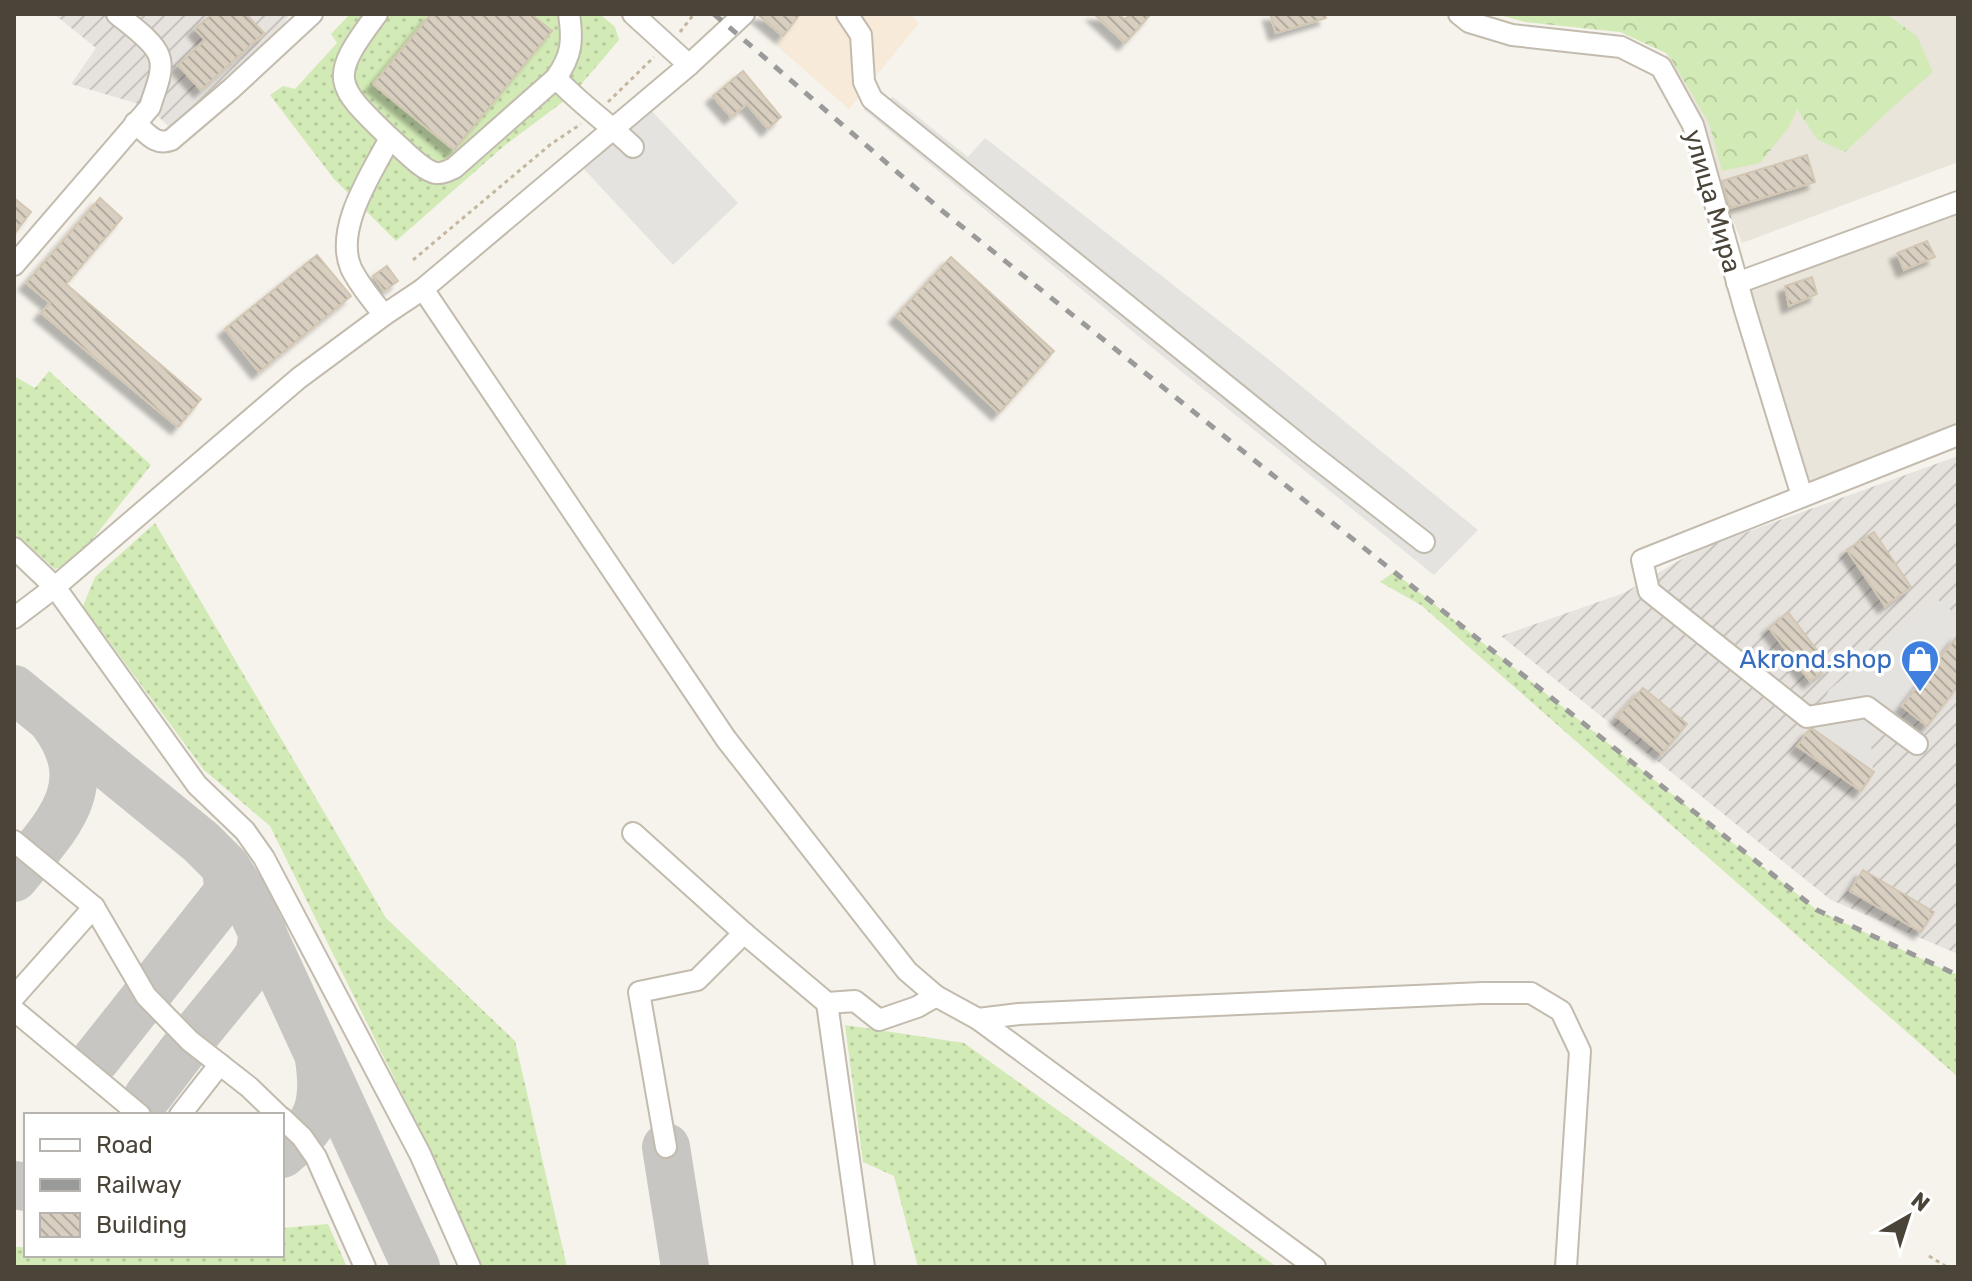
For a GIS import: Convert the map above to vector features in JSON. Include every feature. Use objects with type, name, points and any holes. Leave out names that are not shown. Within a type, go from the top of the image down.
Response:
[{"type":"street","points":[[14,265],[150,107],[159,79],[160,57],[151,44],[117,14]]},
{"type":"street","points":[[135,123],[157,141],[163,143],[171,140],[312,14]]},
{"type":"street","points":[[377,14],[344,65],[344,88],[356,106],[390,138],[425,168],[441,174],[454,168],[556,78],[570,51],[569,14]]},
{"type":"street","points":[[633,14],[689,65]]},
{"type":"street","points":[[14,618],[55,587],[299,378],[423,289],[689,65],[744,14]]},
{"type":"street","points":[[847,14],[861,35],[864,82],[872,99],[1424,542]]},
{"type":"street","name":"улица Мира","points":[[1459,14],[1469,22],[1512,35],[1621,47],[1661,67],[1693,125],[1802,496]]},
{"type":"street","points":[[556,78],[633,147]]},
{"type":"street","points":[[384,315],[350,267],[347,242],[353,210],[390,138]]},
{"type":"street","points":[[1737,283],[1958,202]]},
{"type":"street","points":[[423,289],[726,739],[907,971],[936,996],[978,1019],[1315,1267]]},
{"type":"street","points":[[1917,744],[1867,707],[1807,717],[1649,591],[1642,560],[1958,435]]},
{"type":"street","points":[[14,548],[55,587],[197,785],[245,831],[264,858],[420,1154],[470,1267]]},
{"type":"street","points":[[633,833],[827,1003],[864,1267]]},
{"type":"street","points":[[14,841],[94,907],[146,996],[190,1041],[249,1087],[276,1113]]},
{"type":"street","points":[[14,997],[94,907]]},
{"type":"street","points":[[666,1147],[639,992],[697,980],[744,933]]},
{"type":"street","points":[[978,1019],[1019,1014],[1531,993],[1561,1011],[1580,1051],[1566,1267]]},
{"type":"street","points":[[827,1003],[855,1001],[879,1020],[917,1007],[936,996]]},
{"type":"street","points":[[14,1010],[138,1113]]},
{"type":"street","points":[[182,1113],[220,1064]]},
{"type":"street","points":[[284,1121],[302,1137],[316,1157],[365,1267]]},
{"type":"path","points":[[413,260],[551,144],[596,114],[694,14]]},
{"type":"path","points":[[1929,1256],[1947,1267]]},
{"type":"shaded area","points":[[54,14],[290,14],[282,27],[173,131],[149,107],[71,84],[96,48]]},
{"type":"shaded area","points":[[800,14],[910,14],[919,23],[849,109],[776,45]]},
{"type":"shaded area","points":[[1604,14],[1958,14],[1958,162],[1742,243],[1655,26]]},
{"type":"shaded area","points":[[893,97],[968,157],[985,138],[1268,359],[1478,530],[1434,575],[863,109]]},
{"type":"shaded area","points":[[649,108],[738,203],[673,265],[584,169]]},
{"type":"shaded area","points":[[1958,209],[1958,423],[1809,482],[1748,286]]},
{"type":"shaded area","points":[[1958,456],[1958,954],[1831,900],[1501,636],[1624,593],[1697,550]]},
{"type":"shaded area","points":[[1938,600],[1958,616],[1958,635],[1871,745],[1873,772],[1811,727],[1829,690]]},
{"type":"green space","points":[[350,14],[600,14],[615,27],[619,40],[572,95],[504,146],[396,241],[334,179],[270,95],[283,86],[295,89],[337,43],[331,34]]},
{"type":"green space","points":[[1496,14],[1886,14],[1917,36],[1933,72],[1845,152],[1817,139],[1797,109],[1789,127],[1760,163],[1722,171],[1709,123],[1668,54],[1620,32],[1525,22]]},
{"type":"green space","points":[[49,371],[151,465],[73,564],[55,569],[14,533],[14,376],[35,388]]},
{"type":"green space","points":[[155,523],[386,918],[515,1041],[567,1267],[481,1267],[438,1167],[270,826],[204,770],[83,606],[95,577]]},
{"type":"green space","points":[[1394,572],[1817,910],[1958,974],[1958,1077],[1421,605],[1380,582]]},
{"type":"green space","points":[[845,1025],[964,1043],[1277,1267],[918,1267],[894,1176],[863,1162]]},
{"type":"green space","points":[[328,1224],[347,1267],[14,1267],[14,1247],[24,1247],[24,1257],[284,1257],[284,1228]]},
{"type":"building","points":[[212,14],[246,14],[264,33],[201,90],[178,65],[205,40],[195,29]]},
{"type":"building","points":[[431,14],[531,14],[552,31],[454,150],[373,84]]},
{"type":"building","points":[[757,14],[800,14],[783,36]]},
{"type":"building","points":[[1094,14],[1119,14],[1124,19],[1134,14],[1151,14],[1125,43]]},
{"type":"building","points":[[1270,14],[1325,14],[1326,18],[1276,33]]},
{"type":"building","points":[[743,71],[781,117],[768,129],[747,104],[731,117],[713,96]]},
{"type":"building","points":[[1807,155],[1815,182],[1730,208],[1722,181]]},
{"type":"building","points":[[14,198],[31,212],[14,234]]},
{"type":"building","points":[[100,198],[122,218],[66,284],[201,399],[178,427],[41,313],[50,303],[26,283]]},
{"type":"building","points":[[1927,241],[1935,257],[1904,270],[1897,253]]},
{"type":"building","points":[[317,255],[351,296],[259,372],[225,329]]},
{"type":"building","points":[[951,257],[1054,351],[999,413],[896,316]]},
{"type":"building","points":[[387,266],[398,281],[384,291],[373,276]]},
{"type":"building","points":[[1812,277],[1817,294],[1789,306],[1785,286]]},
{"type":"building","points":[[1874,532],[1911,587],[1885,606],[1847,550]]},
{"type":"building","points":[[1788,612],[1829,666],[1810,681],[1769,628]]},
{"type":"building","points":[[1958,635],[1958,686],[1927,726],[1902,706]]},
{"type":"building","points":[[1643,688],[1687,724],[1662,754],[1617,717]]},
{"type":"building","points":[[1813,729],[1874,772],[1861,791],[1797,746]]},
{"type":"building","points":[[1863,870],[1934,912],[1921,932],[1850,891]]},
{"type":"taxiway","points":[[14,689],[201,842],[226,867],[254,915],[416,1267]]},
{"type":"taxiway","points":[[14,878],[57,823],[73,786],[73,767],[67,745],[53,722]]},
{"type":"taxiway","points":[[96,1059],[225,896],[228,888],[226,867]]},
{"type":"taxiway","points":[[148,1096],[259,955],[263,933]]},
{"type":"taxiway","points":[[284,1152],[304,1133],[317,1113],[321,1089],[319,1059]]},
{"type":"taxiway","points":[[666,1147],[685,1267]]},
{"type":"taxiway","points":[[14,1185],[24,1187]]},
{"type":"railway","points":[[714,14],[940,209],[1817,910],[1958,974]]},
{"type":"place","name":"Akrond.shop","points":[[1920,693]]}]
